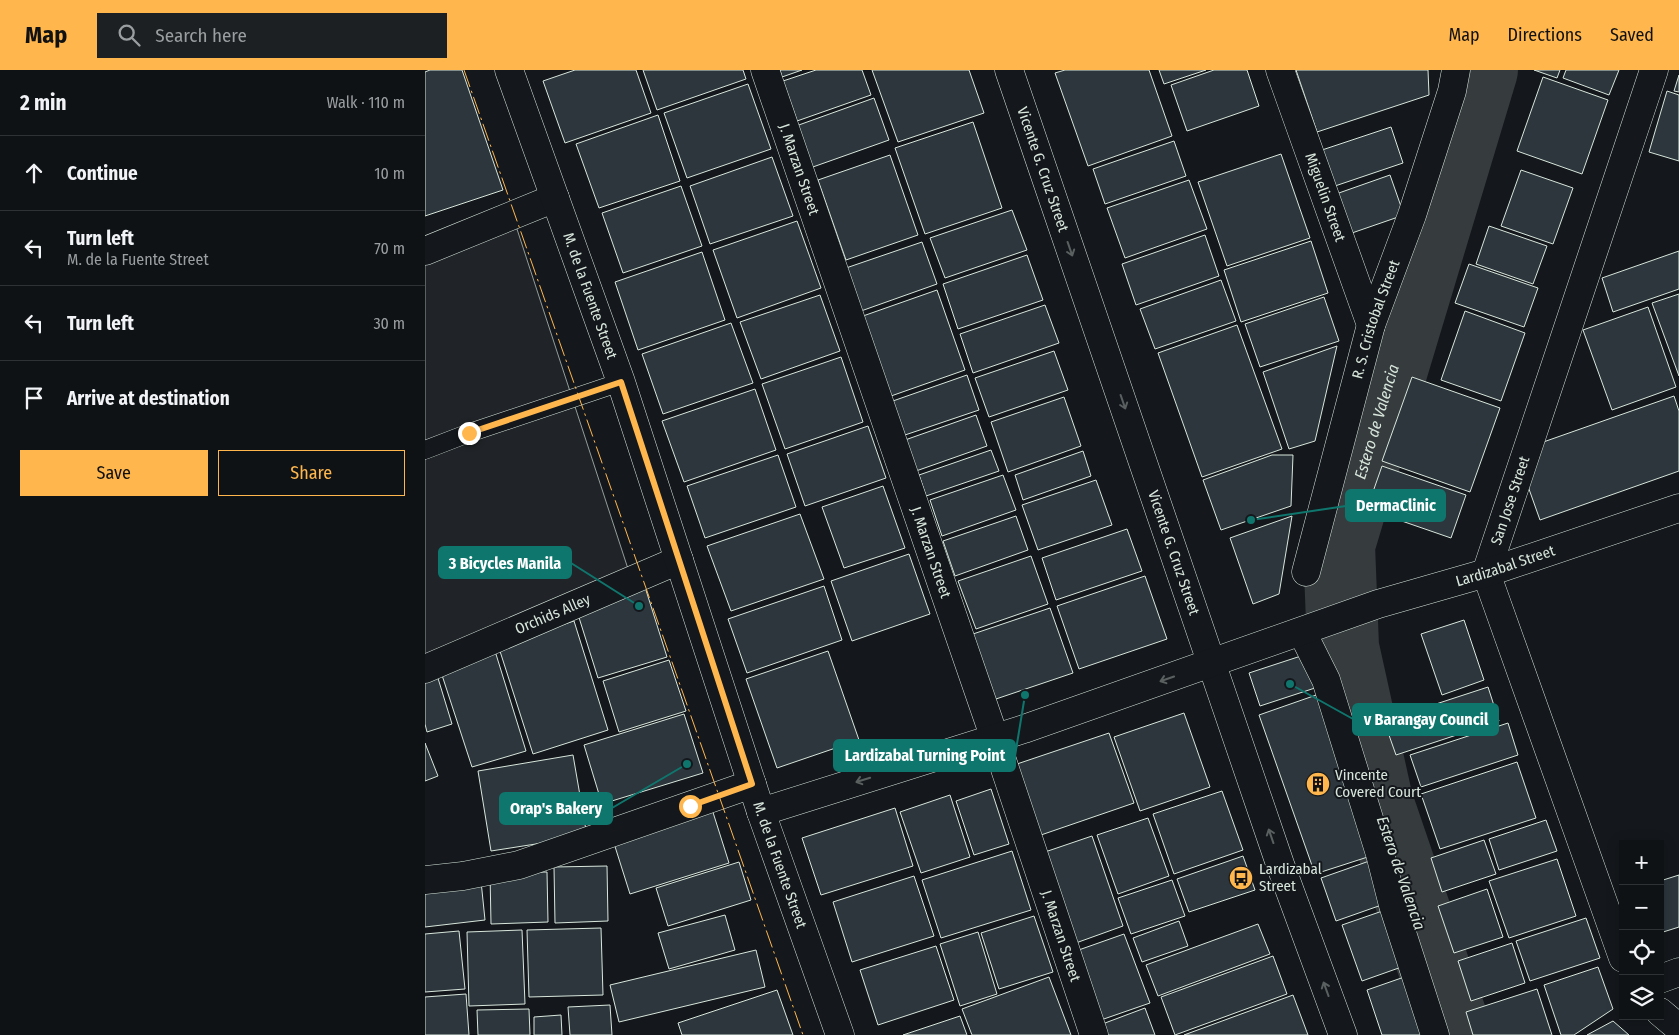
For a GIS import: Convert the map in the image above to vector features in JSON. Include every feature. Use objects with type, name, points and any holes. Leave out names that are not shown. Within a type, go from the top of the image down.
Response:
[{"type":"street","name":"M. de la Fuente Street","points":[[509,70],[621,382],[761,812],[840,1035]]},
{"type":"street","name":"J. Marzan Street","points":[[765,70],[995,739],[1094,1035]]},
{"type":"street","name":"Vicente G. Cruz Street","points":[[1009,70],[1213,663],[1280,864],[1343,1035]]},
{"type":"street","name":"Miguelin Street","points":[[1279,70],[1371,325]]},
{"type":"street","name":"R. S. Cristobal Street","points":[[1306,572],[1371,325],[1412,215],[1452,91],[1456,70]]},
{"type":"street","name":"San Jose Street","points":[[1486,573],[1654,70]]},
{"type":"street","points":[[425,251],[555,198]]},
{"type":"street","name":"Lardizabal Street","points":[[761,812],[995,739],[1379,604],[1486,573],[1679,508]]},
{"type":"street","name":"Orchids Alley","points":[[425,669],[679,560]]},
{"type":"street","points":[[1486,573],[1619,947]]},
{"type":"street","points":[[1309,630],[1435,1035]]},
{"type":"street","points":[[425,880],[463,876],[519,865],[752,784]]},
{"type":"street","points":[[1664,978],[1679,972]]},
{"type":"street","points":[[1664,1015],[1679,1028]]},
{"type":"lane","points":[[425,450],[469,433],[621,382]]},
{"type":"shaded area","points":[[515,223],[631,578],[425,662],[425,261]]},
{"type":"building","points":[[430,70],[462,70],[503,190],[425,216],[425,72]]},
{"type":"building","points":[[575,70],[636,70],[651,113],[565,143],[543,81]]},
{"type":"building","points":[[643,70],[743,70],[746,79],[657,110]]},
{"type":"building","points":[[780,70],[802,70],[782,77]]},
{"type":"building","points":[[816,70],[862,70],[871,95],[797,121],[783,81]]},
{"type":"building","points":[[872,70],[969,70],[984,113],[898,142]]},
{"type":"building","points":[[1065,70],[1149,70],[1172,136],[1088,166],[1055,73]]},
{"type":"building","points":[[1159,70],[1206,70],[1164,84]]},
{"type":"building","points":[[1214,70],[1247,70],[1259,106],[1187,131],[1171,85]]},
{"type":"building","points":[[1296,70],[1428,70],[1429,95],[1317,132]]},
{"type":"building","points":[[1534,70],[1560,70],[1557,78]]},
{"type":"building","points":[[1566,70],[1619,70],[1609,95],[1563,78]]},
{"type":"building","points":[[1679,75],[1679,92],[1674,91]]},
{"type":"building","points":[[1543,77],[1608,100],[1582,174],[1517,151]]},
{"type":"building","points":[[748,84],[771,149],[687,178],[664,113]]},
{"type":"building","points":[[1667,91],[1679,95],[1679,161],[1649,152]]},
{"type":"building","points":[[874,98],[889,140],[810,168],[796,126]]},
{"type":"building","points":[[658,115],[680,181],[599,208],[576,144]]},
{"type":"building","points":[[973,122],[1002,208],[925,234],[895,148]]},
{"type":"building","points":[[1391,127],[1403,163],[1332,187],[1319,151]]},
{"type":"building","points":[[1174,141],[1186,176],[1105,204],[1093,169]]},
{"type":"building","points":[[1281,154],[1310,238],[1227,266],[1198,182]]},
{"type":"building","points":[[890,155],[918,235],[846,260],[818,180]]},
{"type":"building","points":[[772,157],[793,216],[710,244],[690,186]]},
{"type":"building","points":[[1521,170],[1573,188],[1553,244],[1501,226]]},
{"type":"building","points":[[1390,175],[1404,215],[1349,234],[1336,194]]},
{"type":"building","points":[[1189,180],[1207,229],[1125,258],[1107,208]]},
{"type":"building","points":[[681,186],[702,246],[623,273],[602,213]]},
{"type":"building","points":[[1012,210],[1027,250],[945,278],[930,238]]},
{"type":"building","points":[[797,221],[821,288],[737,318],[713,250]]},
{"type":"building","points":[[1489,226],[1547,246],[1533,284],[1476,264]]},
{"type":"building","points":[[1205,235],[1219,276],[1136,305],[1122,264]]},
{"type":"building","points":[[1311,241],[1328,293],[1241,322],[1224,270]]},
{"type":"building","points":[[922,242],[937,284],[861,311],[846,268]]},
{"type":"building","points":[[1679,251],[1679,289],[1613,312],[1602,278]]},
{"type":"building","points":[[702,252],[725,320],[638,350],[615,282]]},
{"type":"building","points":[[1027,255],[1043,300],[958,329],[943,284]]},
{"type":"building","points":[[1469,264],[1538,288],[1524,327],[1455,303]]},
{"type":"building","points":[[1221,280],[1236,321],[1155,349],[1140,309]]},
{"type":"building","points":[[937,290],[965,370],[891,396],[863,316]]},
{"type":"building","points":[[1679,294],[1679,376],[1652,303]]},
{"type":"building","points":[[820,295],[840,351],[761,379],[740,322]]},
{"type":"building","points":[[1324,297],[1339,341],[1260,367],[1245,324]]},
{"type":"building","points":[[1045,305],[1059,343],[973,373],[960,334]]},
{"type":"building","points":[[1648,307],[1676,387],[1612,410],[1583,330]]},
{"type":"building","points":[[1465,311],[1525,333],[1501,401],[1441,380]]},
{"type":"building","points":[[731,323],[753,383],[663,414],[642,354]]},
{"type":"building","points":[[1237,325],[1282,449],[1202,477],[1158,353]]},
{"type":"building","points":[[1337,346],[1315,441],[1289,449],[1263,372]]},
{"type":"building","points":[[1054,351],[1068,390],[989,417],[975,378]]},
{"type":"building","points":[[841,357],[863,422],[785,449],[762,384]]},
{"type":"building","points":[[967,375],[979,410],[902,436],[890,402]]},
{"type":"building","points":[[1412,377],[1500,408],[1470,492],[1382,461]]},
{"type":"building","points":[[755,389],[776,450],[684,482],[662,421]]},
{"type":"building","points":[[1674,396],[1679,411],[1679,471],[1540,520],[1524,475],[1532,446]]},
{"type":"building","points":[[1064,397],[1081,446],[1008,472],[991,422]]},
{"type":"building","points":[[976,415],[987,446],[916,471],[905,440]]},
{"type":"building","points":[[868,426],[886,478],[805,506],[787,454]]},
{"type":"building","points":[[991,450],[999,471],[926,496],[919,475]]},
{"type":"building","points":[[1083,451],[1091,476],[1023,500],[1015,475]]},
{"type":"building","points":[[778,455],[796,507],[705,538],[687,486]]},
{"type":"building","points":[[1272,455],[1293,455],[1291,506],[1221,530],[1203,480]]},
{"type":"building","points":[[1382,466],[1466,495],[1451,538],[1367,509]]},
{"type":"building","points":[[1003,475],[1016,510],[942,536],[930,500]]},
{"type":"building","points":[[1096,480],[1112,525],[1038,550],[1022,505]]},
{"type":"building","points":[[883,486],[905,548],[844,568],[822,507]]},
{"type":"building","points":[[800,514],[824,579],[731,611],[707,546]]},
{"type":"building","points":[[1016,516],[1028,550],[955,576],[943,541]]},
{"type":"building","points":[[1292,516],[1279,594],[1253,604],[1230,538]]},
{"type":"building","points":[[1127,529],[1142,571],[1056,600],[1042,558]]},
{"type":"building","points":[[909,554],[930,614],[852,641],[831,581]]},
{"type":"building","points":[[1031,556],[1048,604],[976,629],[958,581]]},
{"type":"building","points":[[1145,576],[1167,639],[1079,669],[1057,606]]},
{"type":"building","points":[[824,586],[842,640],[747,673],[728,619]]},
{"type":"building","points":[[645,587],[667,657],[598,678],[576,608]]},
{"type":"building","points":[[1050,608],[1073,673],[993,700],[970,635]]},
{"type":"building","points":[[1464,620],[1484,680],[1442,695],[1421,634]]},
{"type":"building","points":[[574,621],[608,730],[533,754],[498,645]]},
{"type":"building","points":[[495,651],[526,751],[472,767],[440,669]]},
{"type":"building","points":[[828,651],[859,740],[777,768],[746,679]]},
{"type":"building","points":[[1307,654],[1318,687],[1260,706],[1249,673]]},
{"type":"building","points":[[669,660],[686,711],[619,732],[603,681]]},
{"type":"building","points":[[437,675],[452,724],[427,732],[425,724],[425,679]]},
{"type":"building","points":[[1488,687],[1499,721],[1396,755],[1384,721]]},
{"type":"building","name":"Vincente Covered Court","points":[[1322,693],[1377,854],[1315,874],[1259,715]]},
{"type":"building","points":[[1184,713],[1210,787],[1140,811],[1114,737]]},
{"type":"building","points":[[684,714],[703,773],[602,804],[584,745]]},
{"type":"building","points":[[1508,723],[1518,755],[1421,787],[1410,755]]},
{"type":"building","points":[[1109,733],[1134,803],[1038,836],[1014,765]]},
{"type":"building","points":[[425,743],[438,776],[425,781]]},
{"type":"building","points":[[573,755],[587,836],[491,851],[478,771]]},
{"type":"building","points":[[1517,762],[1536,818],[1440,849],[1421,794]]},
{"type":"building","points":[[991,789],[1009,844],[974,855],[956,801]]},
{"type":"building","points":[[1222,791],[1243,850],[1174,874],[1153,814]]},
{"type":"building","points":[[950,795],[970,857],[921,873],[900,812]]},
{"type":"building","points":[[711,806],[729,863],[630,894],[612,837]]},
{"type":"building","points":[[895,808],[913,866],[821,895],[802,838]]},
{"type":"building","points":[[1148,818],[1169,876],[1118,894],[1097,835]]},
{"type":"building","points":[[1546,820],[1557,851],[1499,870],[1489,839]]},
{"type":"building","points":[[1092,836],[1123,926],[1073,944],[1042,853]]},
{"type":"building","points":[[1484,840],[1496,874],[1442,892],[1431,858]]},
{"type":"building","points":[[1012,851],[1031,910],[941,938],[922,880]]},
{"type":"building","points":[[1243,856],[1255,890],[1189,912],[1177,879]]},
{"type":"building","points":[[1375,859],[1390,902],[1336,921],[1321,878]]},
{"type":"building","points":[[1557,859],[1576,916],[1509,938],[1489,881]]},
{"type":"building","points":[[739,862],[751,900],[668,926],[656,888]]},
{"type":"building","points":[[607,866],[608,921],[555,923],[554,867]]},
{"type":"building","points":[[547,872],[548,922],[491,924],[490,873]]},
{"type":"building","points":[[1679,875],[1679,927],[1664,932],[1664,885],[1664,880]]},
{"type":"building","points":[[914,876],[934,936],[852,962],[833,902]]},
{"type":"building","points":[[1172,880],[1185,916],[1131,934],[1118,898]]},
{"type":"building","points":[[481,881],[485,920],[425,927],[425,887]]},
{"type":"building","points":[[1487,889],[1503,937],[1454,953],[1438,906]]},
{"type":"building","points":[[1391,908],[1410,964],[1362,981],[1342,925]]},
{"type":"building","points":[[725,915],[735,950],[669,969],[658,933]]},
{"type":"building","points":[[1034,916],[1053,972],[999,989],[981,933]]},
{"type":"building","points":[[1586,918],[1600,958],[1530,981],[1516,941]]},
{"type":"building","points":[[1179,921],[1188,946],[1142,962],[1133,938]]},
{"type":"building","points":[[1258,924],[1270,954],[1158,996],[1146,965]]},
{"type":"building","points":[[601,928],[603,995],[529,997],[527,930]]},
{"type":"building","points":[[522,930],[525,1004],[469,1006],[467,932]]},
{"type":"building","points":[[459,931],[465,989],[425,992],[425,934]]},
{"type":"building","points":[[978,932],[997,994],[960,1006],[940,944]]},
{"type":"building","points":[[1124,934],[1150,1003],[1098,1021],[1073,952]]},
{"type":"building","points":[[1512,943],[1525,983],[1471,1001],[1458,961]]},
{"type":"building","points":[[936,946],[954,1000],[878,1025],[860,970]]},
{"type":"building","points":[[756,950],[765,987],[619,1022],[610,985]]},
{"type":"building","points":[[1273,956],[1287,994],[1175,1035],[1161,997]]},
{"type":"building","points":[[1598,967],[1613,1009],[1574,1035],[1561,1035],[1544,985]]},
{"type":"building","points":[[1410,975],[1431,1035],[1382,1035],[1367,990]]},
{"type":"building","points":[[1049,977],[1071,1035],[972,1035],[962,1009]]},
{"type":"building","points":[[1537,989],[1552,1035],[1473,1035],[1466,1012]]},
{"type":"building","points":[[777,990],[793,1035],[682,1035],[678,1023]]},
{"type":"building","points":[[466,994],[469,1035],[425,1035],[425,997]]},
{"type":"building","points":[[1293,995],[1308,1035],[1184,1035]]},
{"type":"building","points":[[610,1005],[612,1035],[570,1035],[568,1007]]},
{"type":"building","points":[[1145,1008],[1155,1035],[1100,1035],[1097,1026]]},
{"type":"building","points":[[529,1009],[530,1035],[478,1035],[477,1010]]},
{"type":"building","points":[[561,1015],[562,1035],[534,1035],[534,1017]]},
{"type":"building","points":[[960,1016],[967,1035],[903,1035]]},
{"type":"building","points":[[1613,1021],[1629,1035],[1587,1035]]},
{"type":"waterway","name":"Estero de Valencia","points":[[1457,1035],[1377,801],[1343,647],[1339,545],[1482,70]]},
{"type":"power","points":[[464,70],[803,1035]]},
{"type":"place","name":"DermaClinic","points":[[1251,520]]},
{"type":"place","name":"3 Bicycles Manila","points":[[639,606]]},
{"type":"place","name":"v Barangay Council","points":[[1290,684]]},
{"type":"place","name":"Lardizabal Turning Point","points":[[1025,695]]},
{"type":"place","name":"Orap's Bakery","points":[[687,764]]},
{"type":"place","name":"Vincente Covered Court","points":[[1318,784]]},
{"type":"place","name":"Lardizabal Street","points":[[1241,878]]},
{"type":"route","points":[[469,433],[621,382],[752,784],[690,806]]}]
